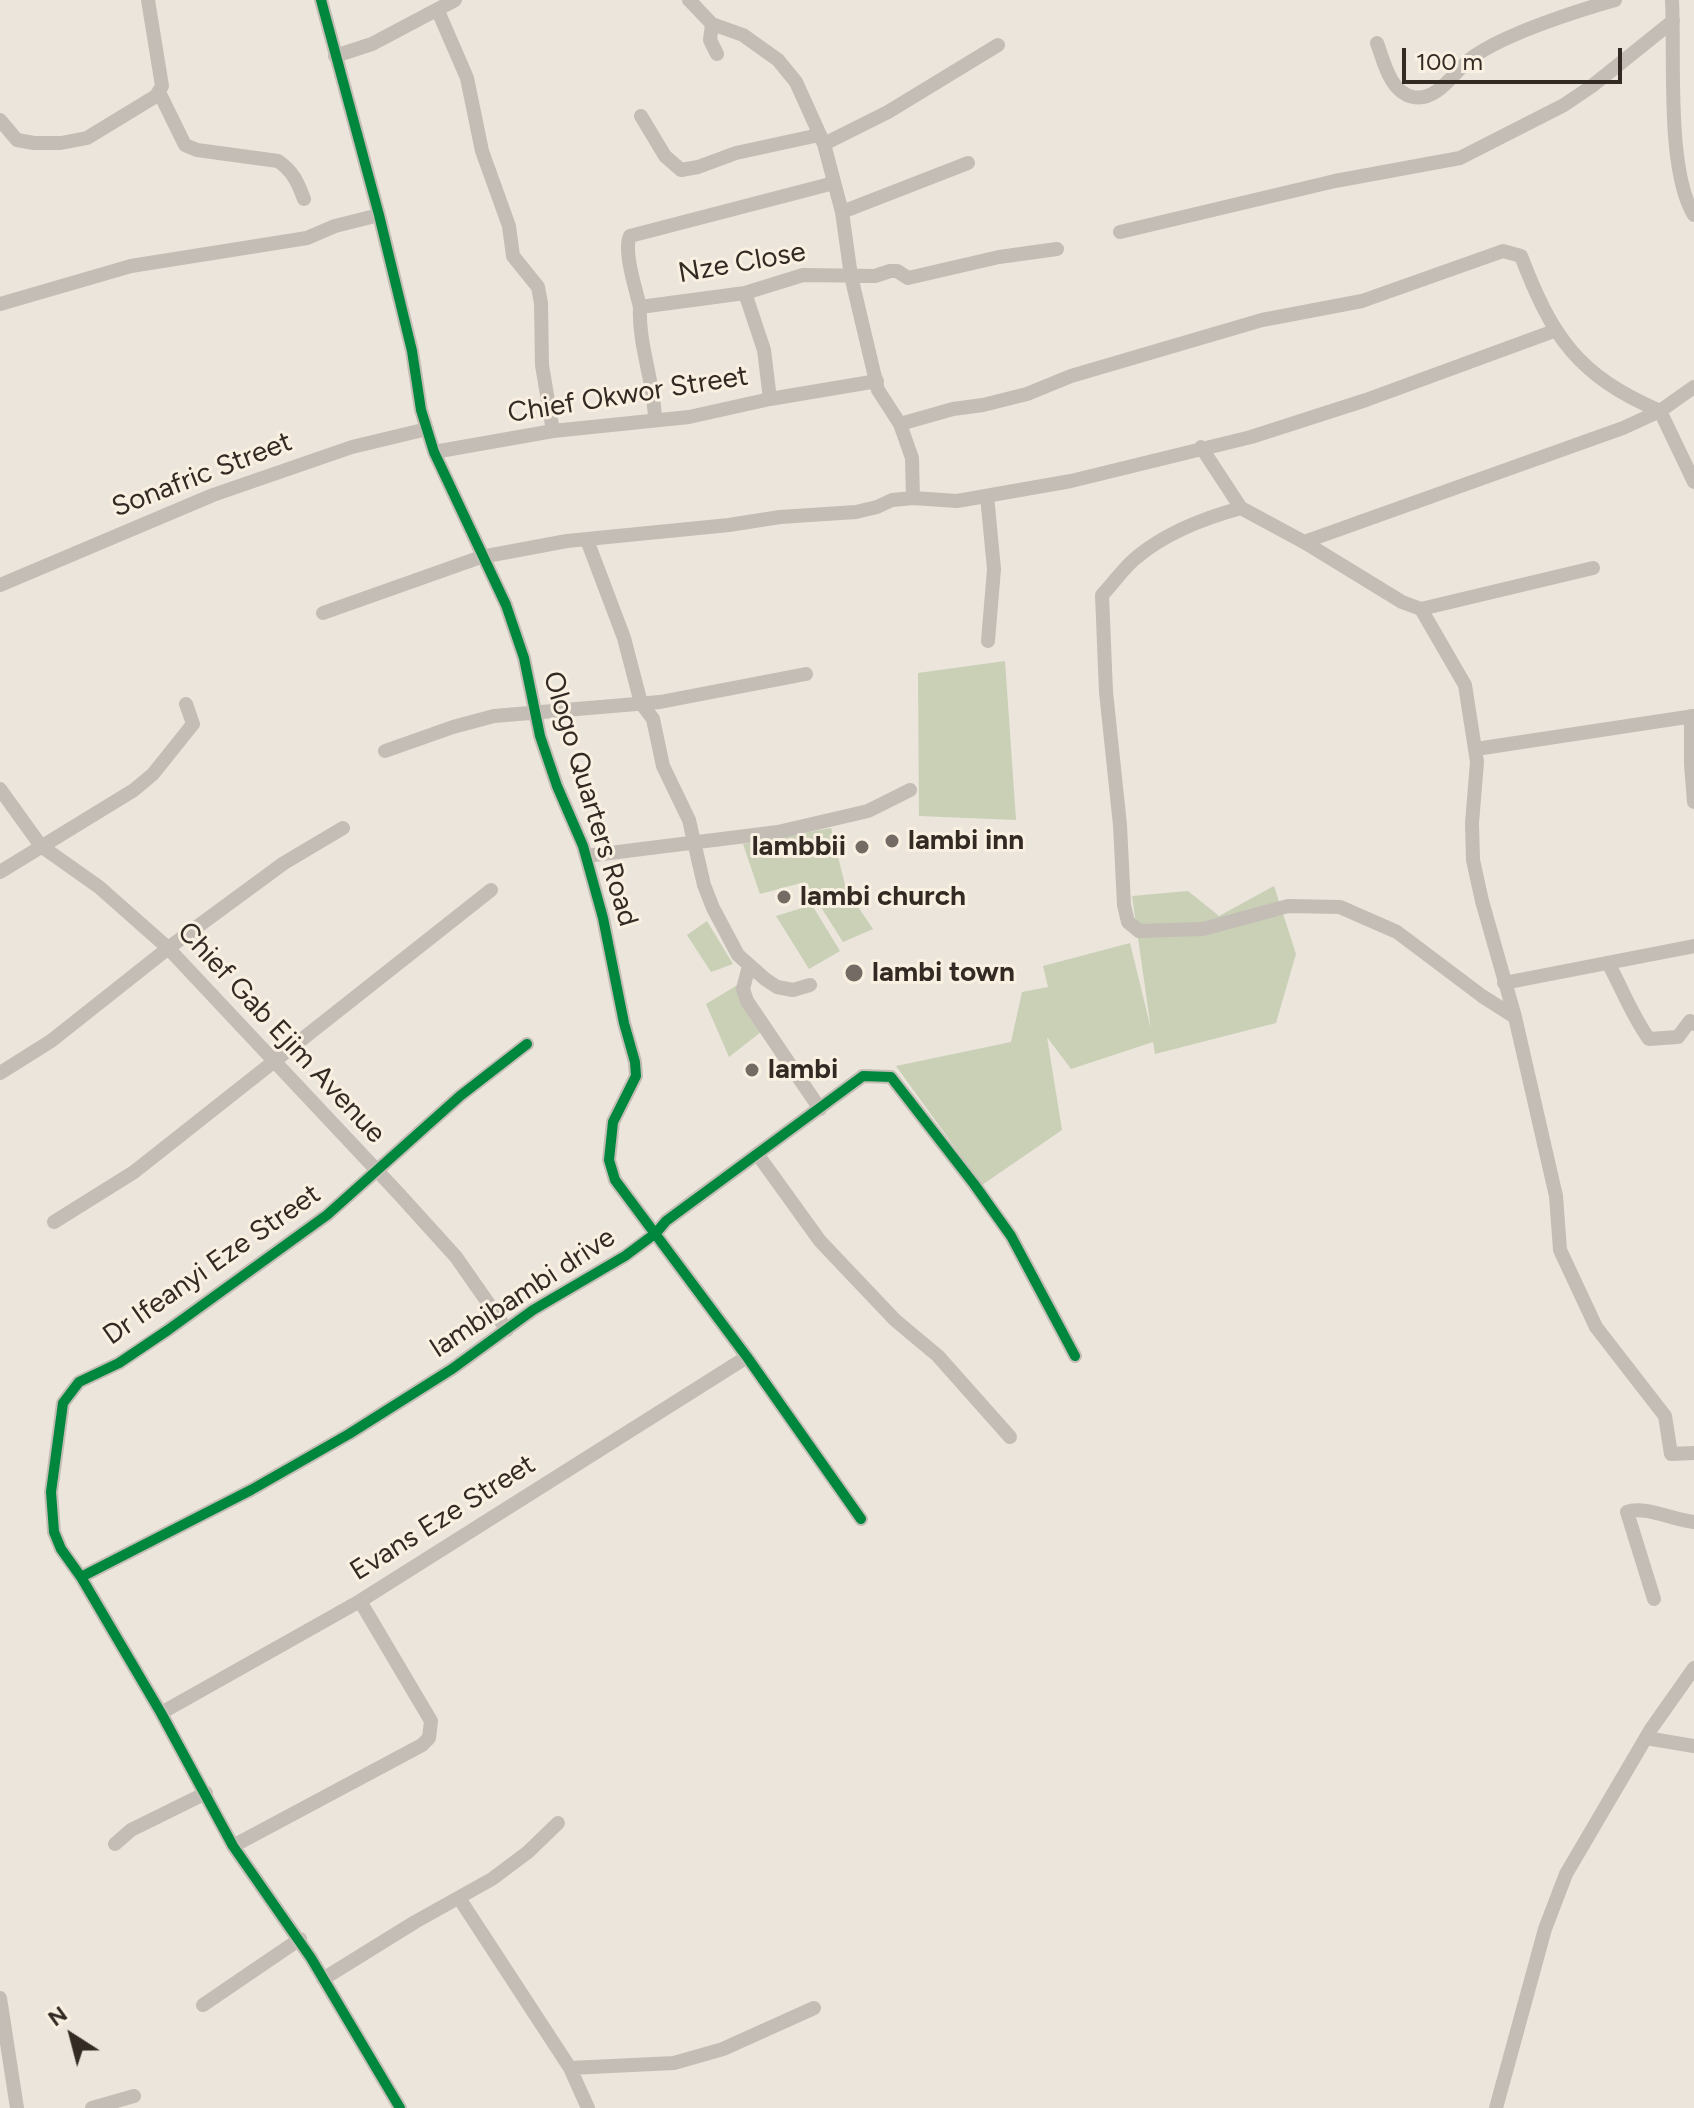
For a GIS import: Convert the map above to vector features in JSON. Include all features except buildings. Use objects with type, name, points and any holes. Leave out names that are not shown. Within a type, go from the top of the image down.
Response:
[{"type":"street","points":[[0,120],[17,140],[46,144],[87,138],[159,92],[162,86],[148,0]]},
{"type":"street","name":"Ologo Quarters Road","points":[[321,0],[379,215],[412,351],[421,410],[434,452],[481,557],[492,574],[516,633],[534,712],[557,786],[576,825],[586,856],[635,1062],[635,1080],[613,1122],[609,1147],[611,1169],[615,1180],[747,1357],[861,1519]]},
{"type":"street","points":[[335,56],[372,44],[455,0]]},
{"type":"street","points":[[689,0],[712,24],[743,35],[778,60],[796,82],[821,139],[842,212],[851,276],[878,390],[900,424],[912,458],[913,498]]},
{"type":"street","points":[[1377,43],[1390,77],[1403,93],[1414,97],[1424,96],[1437,91],[1474,55],[1522,33],[1615,0]]},
{"type":"street","points":[[1672,0],[1676,145],[1684,193],[1694,215]]},
{"type":"street","points":[[438,11],[467,78],[482,151],[509,226],[513,256],[538,287],[542,365],[553,431]]},
{"type":"street","points":[[1120,232],[1335,181],[1460,158],[1564,105],[1673,21]]},
{"type":"street","points":[[712,24],[710,40],[717,54]]},
{"type":"street","points":[[641,116],[665,156],[681,170],[698,167],[747,150],[821,139],[888,112],[998,45]]},
{"type":"street","points":[[159,92],[185,145],[197,150],[278,161],[289,168],[304,199]]},
{"type":"street","points":[[842,212],[968,163]]},
{"type":"street","points":[[655,419],[654,395],[629,253],[630,236],[834,183]]},
{"type":"street","points":[[0,304],[131,266],[307,238],[335,226],[379,215]]},
{"type":"street","name":"Nze Close","points":[[640,307],[745,293],[803,275],[875,276],[897,271],[908,278],[999,257],[1057,249]]},
{"type":"street","points":[[900,424],[953,409],[1027,394],[1071,376],[1262,320],[1362,301],[1503,251],[1521,256],[1554,331],[1586,366],[1629,397],[1660,411],[1694,482]]},
{"type":"street","name":"Chief Okwor Street","points":[[434,452],[553,431],[689,417],[770,399],[764,350],[745,293]]},
{"type":"street","points":[[323,613],[481,557],[587,540],[780,517],[856,512],[892,500],[957,501],[1071,481],[1251,437],[1366,400],[1554,331]]},
{"type":"street","points":[[770,399],[877,381]]},
{"type":"street","points":[[1304,542],[1623,428],[1660,411],[1694,387]]},
{"type":"street","name":"Sonafric Street","points":[[0,585],[213,495],[352,447],[427,429]]},
{"type":"street","points":[[1201,447],[1241,508],[1304,542],[1402,602],[1421,609],[1593,568]]},
{"type":"street","points":[[987,496],[994,569],[988,641]]},
{"type":"street","points":[[1241,508],[1181,529],[1136,557],[1102,595],[1106,692],[1128,922],[1139,931],[1203,929],[1288,906],[1340,907],[1397,932],[1515,1017]]},
{"type":"street","points":[[587,540],[624,638],[641,703],[653,719],[663,766],[689,820],[704,885],[713,908],[732,945],[749,966],[777,987],[793,990],[810,985]]},
{"type":"street","points":[[1421,609],[1465,685],[1476,749],[1473,860],[1515,1017],[1556,1196],[1560,1250],[1596,1327],[1665,1416],[1671,1454],[1694,1453]]},
{"type":"street","points":[[385,751],[485,718],[709,695],[806,674]]},
{"type":"street","points":[[0,872],[134,790],[153,774],[193,724],[186,704]]},
{"type":"street","points":[[1476,749],[1693,716],[1691,764],[1694,802]]},
{"type":"street","name":"Chief Gab Ejim Avenue","points":[[0,789],[41,846],[99,887],[168,948],[456,1257],[507,1330]]},
{"type":"street","points":[[586,856],[750,837],[868,811],[910,790]]},
{"type":"street","points":[[0,1073],[51,1041],[168,948],[284,863],[343,828]]},
{"type":"street","points":[[54,1222],[134,1172],[491,890]]},
{"type":"street","points":[[1504,983],[1694,946]]},
{"type":"street","points":[[1608,963],[1637,1023],[1649,1039],[1678,1037],[1690,1021],[1694,1024]]},
{"type":"street","points":[[749,966],[743,989],[747,1001],[820,1109]]},
{"type":"street","name":"Dr Ifeanyi Eze Street","points":[[400,2108],[300,1939],[233,1846],[161,1713],[57,1542],[51,1513],[51,1492],[61,1415],[67,1395],[85,1377],[119,1363],[287,1245],[337,1207],[460,1096],[527,1044]]},
{"type":"street","name":"lambibambi drive","points":[[81,1577],[251,1490],[349,1434],[452,1369],[533,1310],[582,1283],[656,1233],[666,1221],[863,1076],[891,1077],[974,1184],[1011,1236],[1075,1356]]},
{"type":"street","points":[[758,1155],[820,1241],[895,1320],[938,1356],[1010,1437]]},
{"type":"street","name":"Evans Eze Street","points":[[161,1713],[360,1601],[747,1357]]},
{"type":"street","points":[[1654,1599],[1627,1512],[1636,1508],[1675,1520],[1694,1522]]},
{"type":"street","points":[[233,1846],[422,1745],[429,1738],[431,1721],[360,1601]]},
{"type":"street","points":[[1496,2108],[1545,1929],[1566,1874],[1646,1738],[1694,1668]]},
{"type":"street","points":[[1646,1738],[1694,1746]]},
{"type":"street","points":[[115,1844],[131,1830],[206,1793]]},
{"type":"street","points":[[323,1979],[492,1879],[528,1852],[558,1823]]},
{"type":"street","points":[[459,1898],[570,2068],[588,2108]]},
{"type":"street","points":[[203,2005],[300,1939]]},
{"type":"street","points":[[0,1998],[17,2108]]},
{"type":"street","points":[[570,2068],[674,2063],[723,2049],[814,2008]]},
{"type":"street","points":[[92,2108],[134,2096]]},
{"type":"green space","points":[[1005,661],[1016,820],[919,816],[918,673]]},
{"type":"green space","points":[[831,828],[846,889],[873,929],[843,942],[805,882],[760,894],[743,844]]},
{"type":"green space","points":[[1274,886],[1296,954],[1276,1023],[1155,1054],[1153,1042],[1071,1069],[1047,1037],[1062,1130],[982,1185],[896,1066],[1011,1042],[1022,992],[1048,987],[1043,966],[1130,943],[1151,1029],[1132,896],[1188,891],[1219,916]]},
{"type":"green space","points":[[812,905],[840,951],[809,969],[776,916]]},
{"type":"green space","points":[[707,921],[733,964],[711,972],[687,935]]},
{"type":"green space","points":[[739,984],[766,1028],[729,1057],[706,1004]]},
{"type":"cycle path","points":[[321,0],[379,215],[412,351],[421,410],[434,452],[506,605],[524,658],[540,736],[583,846],[603,918],[636,1076],[613,1122],[609,1160],[615,1180],[747,1357],[861,1519]]},
{"type":"cycle path","points":[[400,2108],[311,1958],[233,1846],[161,1713],[81,1577],[61,1549],[54,1532],[51,1492],[63,1403],[79,1382],[119,1363],[327,1215],[460,1096],[527,1044]]},
{"type":"cycle path","points":[[81,1577],[251,1490],[349,1434],[452,1369],[533,1310],[625,1256],[656,1233],[666,1221],[863,1076],[891,1077],[974,1184],[1011,1236],[1075,1356]]},
{"type":"place","name":"lambi inn","points":[[892,841]]},
{"type":"place","name":"lambbii","points":[[862,847]]},
{"type":"place","name":"lambi church","points":[[784,897]]},
{"type":"place","name":"lambi town","points":[[854,973]]},
{"type":"place","name":"lambi","points":[[752,1070]]}]
